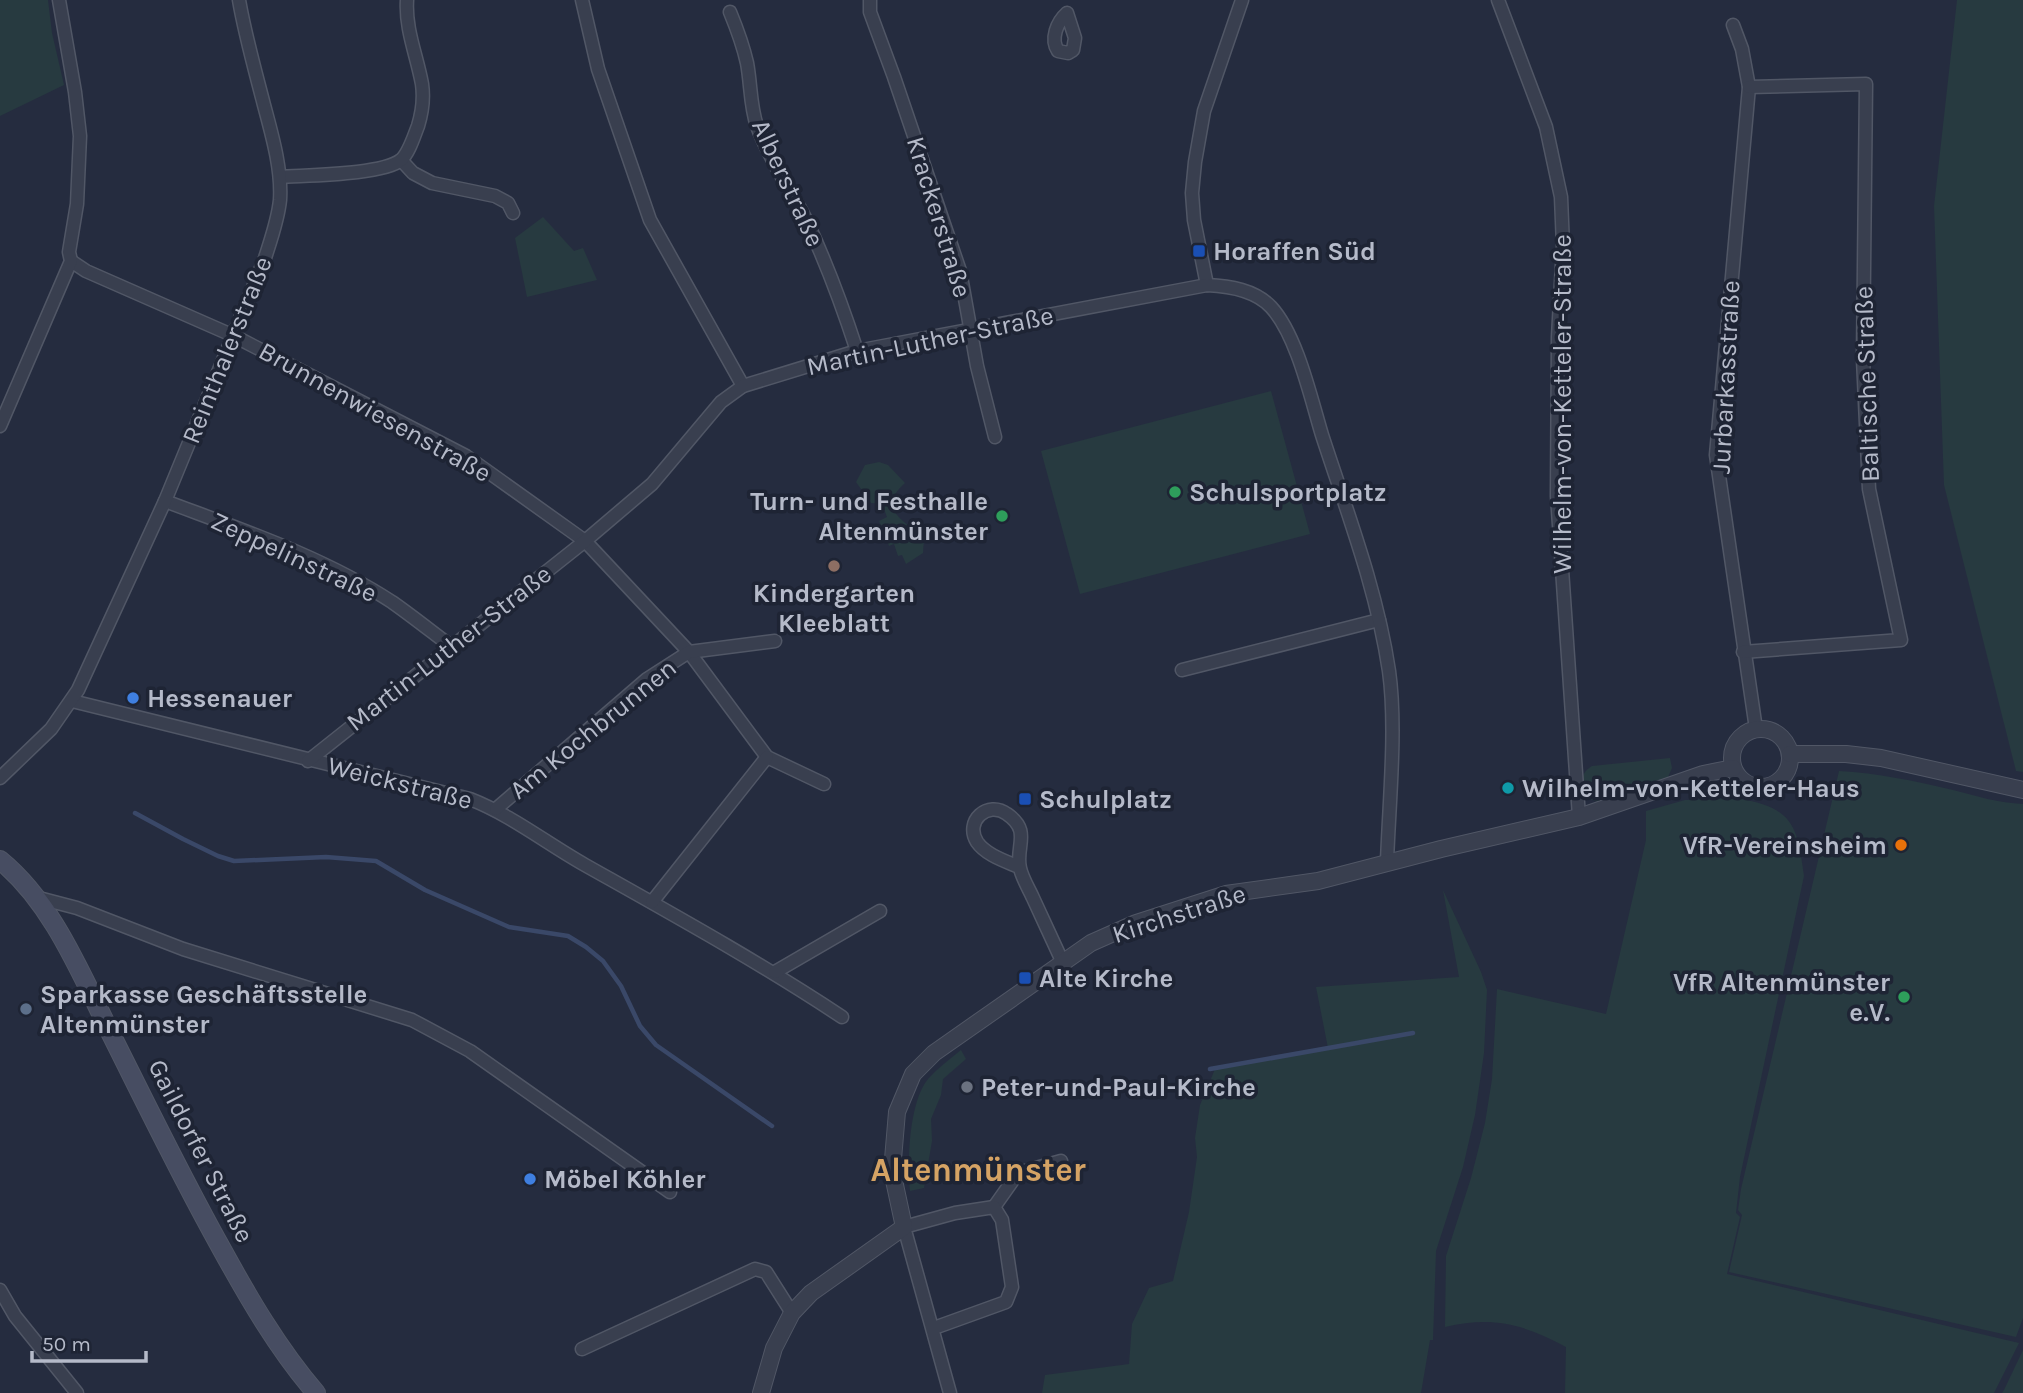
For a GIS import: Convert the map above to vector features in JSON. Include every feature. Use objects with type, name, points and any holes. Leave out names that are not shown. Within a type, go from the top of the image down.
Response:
[{"type":"main road","name":"Gaildorfer Straße","points":[[0,860],[35,897],[74,961],[186,1184],[246,1294],[316,1393]]},
{"type":"street","points":[[0,426],[71,261],[69,253],[77,204],[80,136],[59,0]]},
{"type":"street","name":"Reinthalerstraße","points":[[0,778],[51,729],[72,701],[98,652],[234,336],[274,230],[280,201],[280,177],[239,0]]},
{"type":"street","points":[[280,177],[350,173],[376,169],[401,160],[414,138],[422,112],[423,87],[409,29],[407,0]]},
{"type":"street","points":[[582,0],[598,69],[650,220],[743,386]]},
{"type":"street","name":"Krackerstraße","points":[[870,0],[870,12],[960,271],[977,366],[995,437]]},
{"type":"street","points":[[1207,285],[1194,220],[1192,193],[1195,162],[1204,111],[1242,0]]},
{"type":"street","name":"Wilhelm-von-Ketteler-Straße","points":[[1498,0],[1546,127],[1561,197],[1563,246],[1558,337],[1557,496],[1579,817]]},
{"type":"street","name":"Alberstraße","points":[[730,12],[740,36],[747,65],[756,125],[772,160],[808,224],[830,274],[858,351]]},
{"type":"street","name":"Jurbarkasstraße","points":[[1733,25],[1742,49],[1749,87],[1716,456],[1756,729]]},
{"type":"street","name":"Baltische Straße","points":[[1743,652],[1901,639],[1869,489],[1863,359],[1866,83],[1749,87]]},
{"type":"street","points":[[401,160],[413,173],[432,183],[495,196],[508,203],[513,213]]},
{"type":"street","name":"Brunnenwiesenstraße","points":[[71,261],[86,271],[234,336],[466,456],[585,541],[689,652],[767,757],[824,784]]},
{"type":"street","name":"Martin-Luther-Straße","points":[[308,761],[585,541],[652,484],[721,402],[743,386],[858,351],[1207,285],[1226,286],[1246,291],[1271,307],[1296,352],[1379,620],[1389,672],[1392,717],[1387,862]]},
{"type":"street","name":"Zeppelinstraße","points":[[165,501],[265,539],[326,566],[391,601],[452,647]]},
{"type":"street","points":[[1182,670],[1379,620]]},
{"type":"street","name":"Am Kochbrunnen","points":[[496,809],[647,679],[689,652],[775,641]]},
{"type":"street","name":"Weickstraße","points":[[72,701],[470,799],[496,809],[583,863],[775,972],[842,1017]]},
{"type":"street","points":[[1756,729],[1765,729],[1782,737],[1790,754],[1787,773],[1772,786],[1763,788],[1744,783],[1733,768],[1734,746],[1740,738],[1756,729]]},
{"type":"street","points":[[1790,754],[1846,754],[1881,758],[2023,790]]},
{"type":"street","points":[[652,902],[767,757]]},
{"type":"street","name":"Kirchstraße","points":[[904,1227],[892,1171],[897,1112],[912,1074],[933,1053],[1091,943],[1136,923],[1226,894],[1318,881],[1579,817],[1703,774],[1733,768]]},
{"type":"street","points":[[1019,867],[996,857],[978,842],[974,825],[981,813],[988,809],[1003,811],[1016,822],[1021,833],[1019,867],[1062,963]]},
{"type":"street","points":[[35,897],[77,908],[183,949],[412,1020],[470,1051],[670,1192]]},
{"type":"street","points":[[775,972],[880,911]]},
{"type":"street","points":[[761,1393],[774,1348],[792,1313],[811,1293],[904,1227],[955,1213],[994,1207],[1018,1173],[1061,1161]]},
{"type":"street","points":[[934,1328],[1006,1302],[1012,1287],[1002,1220],[994,1207]]},
{"type":"street","points":[[904,1227],[950,1393]]},
{"type":"street","points":[[582,1349],[755,1269],[766,1272],[792,1313]]},
{"type":"street","points":[[0,1290],[15,1316],[76,1393]]},
{"type":"shaded area","points":[[0,0],[48,0],[52,33],[64,85],[0,116]]},
{"type":"shaded area","points":[[1957,0],[2023,0],[2023,772],[2016,771],[1944,485],[1934,206]]},
{"type":"shaded area","points":[[543,217],[574,251],[583,248],[597,280],[527,297],[515,238]]},
{"type":"shaded area","name":"Schulsportplatz","points":[[1271,391],[1310,534],[1080,594],[1041,451]]},
{"type":"shaded area","points":[[879,462],[888,465],[905,483],[896,492],[893,508],[903,521],[924,539],[923,553],[906,564],[902,555],[898,556],[894,544],[889,546],[879,521],[887,517],[882,504],[871,503],[856,482],[865,465]]},
{"type":"shaded area","points":[[1670,758],[1672,768],[1668,777],[1598,802],[1585,797],[1582,780],[1585,772],[1592,766]]},
{"type":"shaded area","name":"VfR Altenmünster e.V.","points":[[1839,771],[1896,778],[1996,801],[2023,804],[2023,1318],[2016,1337],[1729,1272],[1742,1215],[1738,1210],[1741,1189]]},
{"type":"shaded area","points":[[1737,798],[1770,807],[1789,821],[1798,843],[1804,876],[1740,1177],[1736,1213],[1740,1217],[1727,1274],[2019,1343],[1994,1393],[1565,1393],[1566,1347],[1536,1333],[1507,1324],[1478,1322],[1445,1327],[1446,1256],[1485,1123],[1492,1079],[1497,989],[1606,1014],[1646,840],[1646,811],[1685,800]]},
{"type":"shaded area","points":[[1443,890],[1487,990],[1484,1053],[1475,1115],[1463,1167],[1436,1251],[1433,1340],[1430,1340],[1421,1393],[1042,1393],[1045,1375],[1129,1364],[1132,1324],[1149,1288],[1173,1281],[1189,1212],[1197,1157],[1195,1138],[1200,1105],[1215,1069],[1328,1048],[1316,987],[1459,977]]},
{"type":"shaded area","points":[[961,1050],[966,1059],[943,1079],[941,1095],[931,1119],[932,1141],[924,1188],[910,1191],[909,1148],[917,1102],[928,1079]]},
{"type":"shaded area","points":[[2023,1350],[2023,1393],[2002,1393],[2004,1390]]},
{"type":"waterway","points":[[135,813],[218,856],[234,861],[326,857],[376,861],[425,890],[509,927],[568,936],[603,961],[621,986],[640,1026],[656,1045],[772,1126]]},
{"type":"waterway","points":[[1210,1069],[1413,1033]]},
{"type":"place","name":"Horaffen Süd","points":[[1199,251]]},
{"type":"place","name":"Schulsportplatz","points":[[1175,492]]},
{"type":"place","name":"Turn- und Festhalle Altenmünster","points":[[1002,516]]},
{"type":"place","name":"Kindergarten Kleeblatt","points":[[834,566]]},
{"type":"place","name":"Hessenauer","points":[[133,698]]},
{"type":"place","name":"Wilhelm-von-Ketteler-Haus","points":[[1508,788]]},
{"type":"place","name":"Schulplatz","points":[[1025,799]]},
{"type":"place","name":"VfR-Vereinsheim","points":[[1901,845]]},
{"type":"place","name":"Alte Kirche","points":[[1025,978]]},
{"type":"place","name":"VfR Altenmünster e.V.","points":[[1904,997]]},
{"type":"place","name":"Sparkasse Geschäftsstelle Altenmünster","points":[[26,1009]]},
{"type":"place","name":"Peter-und-Paul-Kirche","points":[[967,1087]]},
{"type":"place","name":"Möbel Köhler","points":[[530,1179]]},
{"type":"district","name":"Altenmünster","points":[[978,1170]]}]
